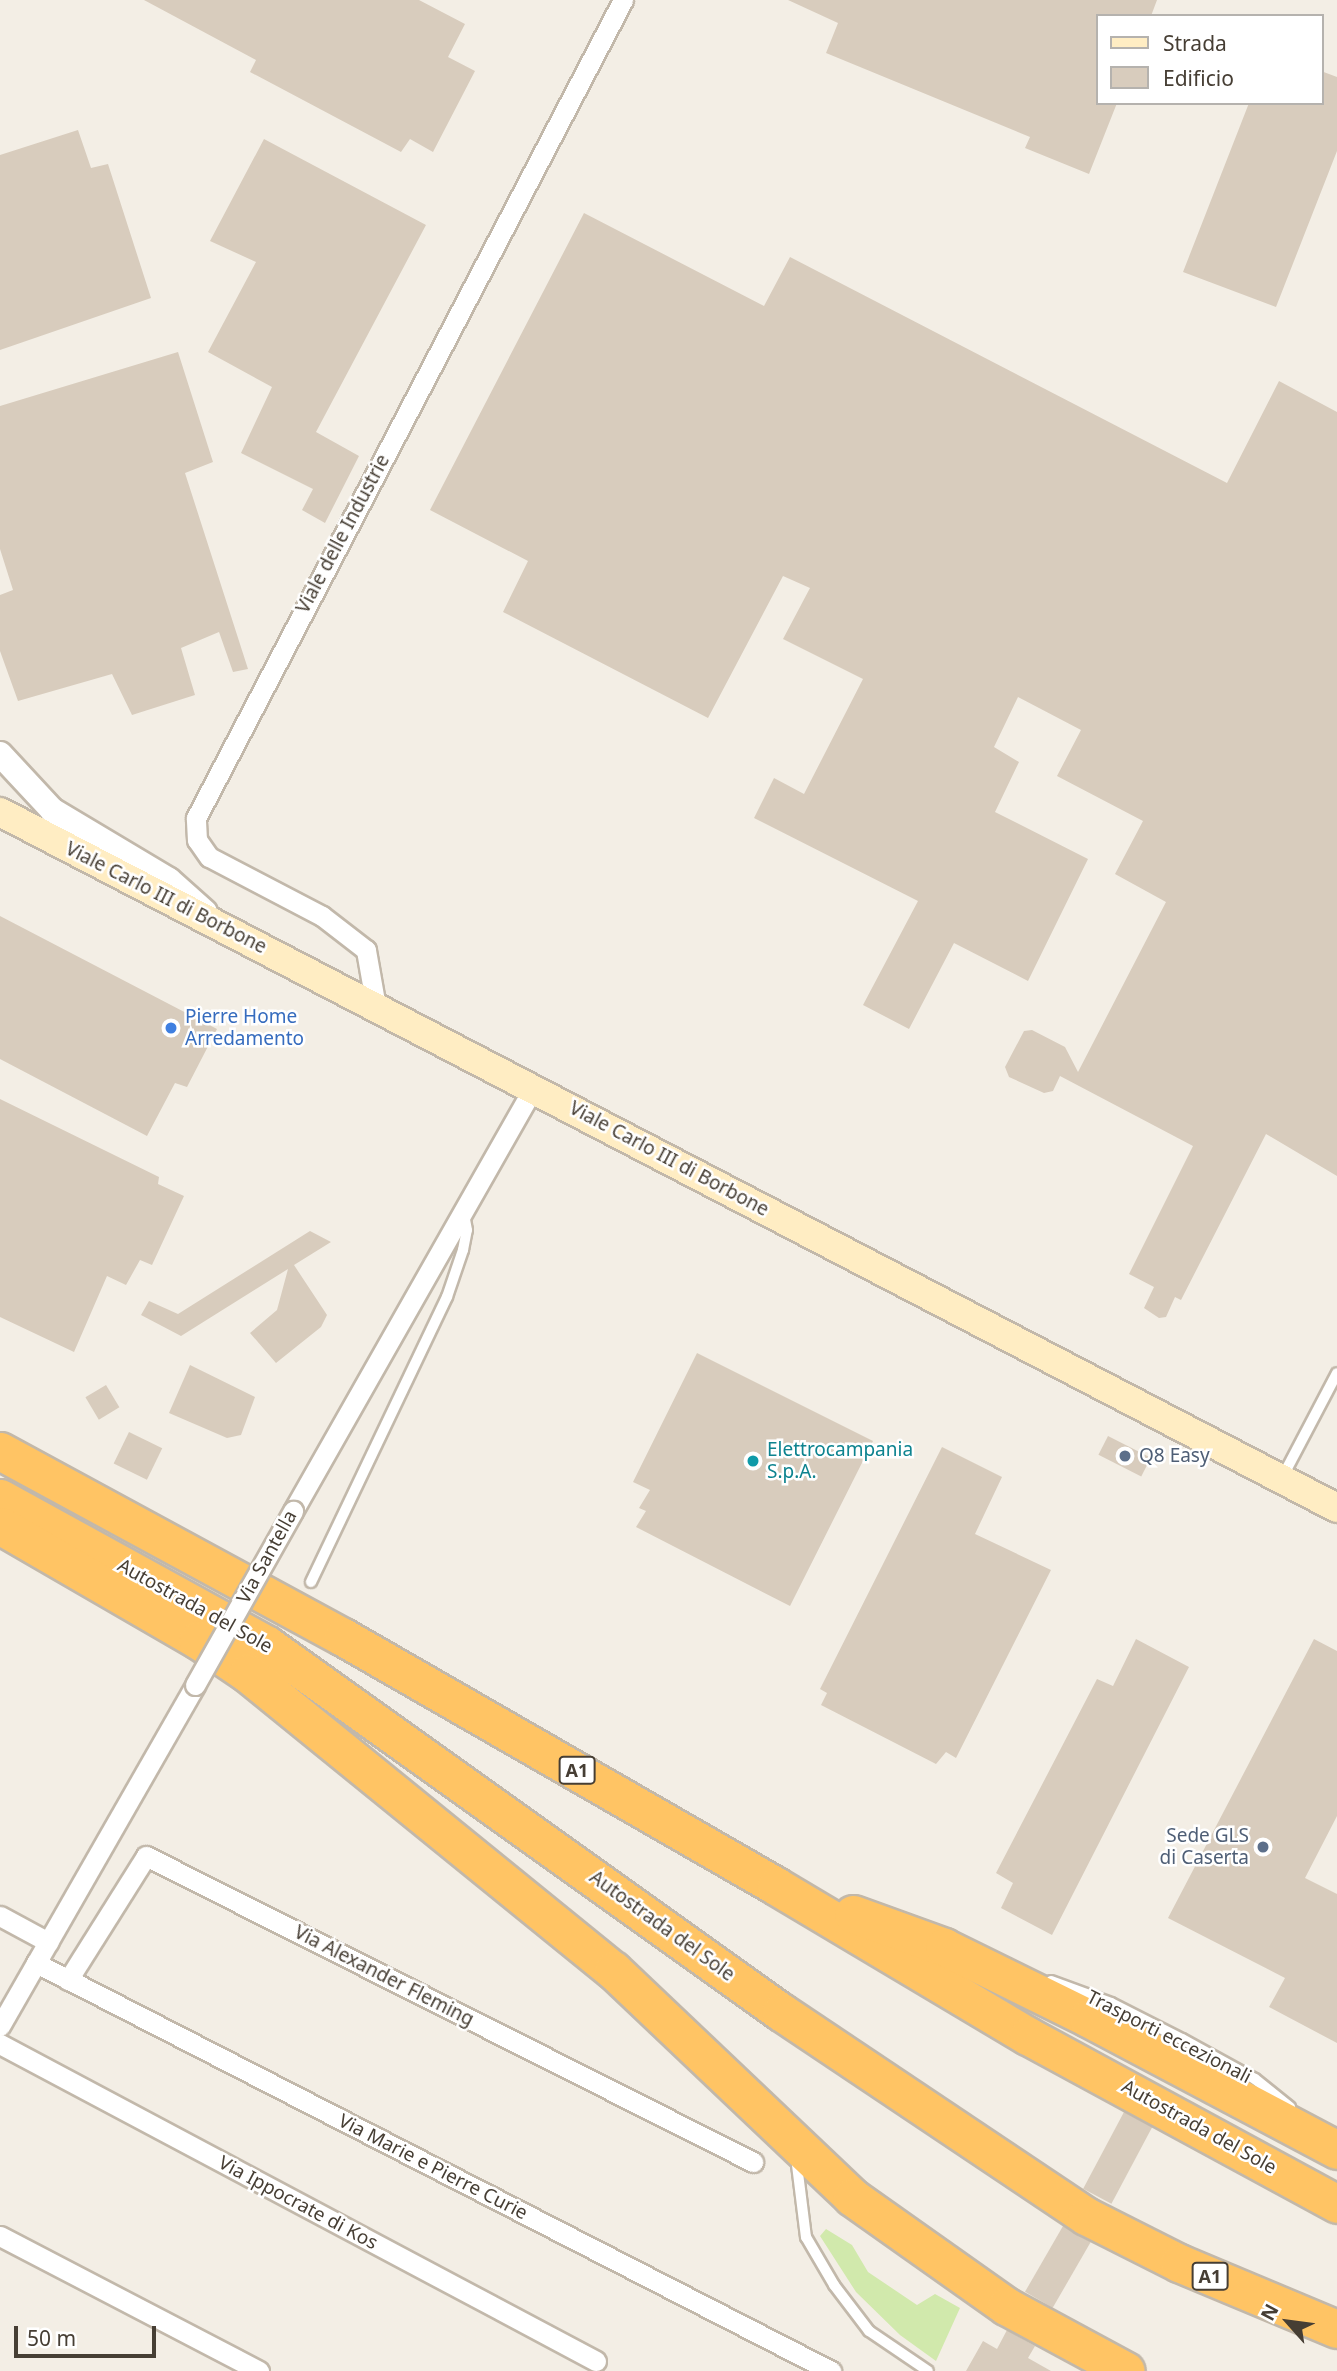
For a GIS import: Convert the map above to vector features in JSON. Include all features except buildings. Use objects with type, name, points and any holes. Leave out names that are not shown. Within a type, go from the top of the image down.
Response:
[{"type":"highway","name":"Autostrada del Sole","points":[[0,1451],[343,1637],[776,1886],[1016,2029],[1337,2204]]},
{"type":"highway","name":"Autostrada del Sole","points":[[0,1499],[267,1645],[781,2012],[1086,2216],[1179,2263],[1337,2329]]},
{"type":"highway","points":[[0,1525],[198,1640],[247,1673],[613,1970],[852,2197],[1006,2306],[1126,2371]]},
{"type":"highway","points":[[776,1886],[944,1947],[1088,2018],[1337,2150]]},
{"type":"main road","name":"Viale Carlo III di Borbone","points":[[0,812],[1337,1508]]},
{"type":"street","name":"Viale delle Industrie","points":[[376,1007],[366,950],[322,916],[209,857],[197,840],[196,818],[623,0]]},
{"type":"street","points":[[0,754],[52,810],[169,880],[218,925]]},
{"type":"street","name":"Via Santella","points":[[0,2026],[533,1088]]},
{"type":"street","name":"Via Alexander Fleming","points":[[68,1980],[146,1856],[753,2162]]},
{"type":"street","points":[[0,1916],[48,1942]]},
{"type":"street","name":"Via Marie e Pierre Curie","points":[[36,1963],[831,2371]]},
{"type":"street","name":"Via Ippocrate di Kos","points":[[0,2044],[596,2361]]},
{"type":"street","points":[[0,2236],[259,2371]]},
{"type":"lane","points":[[311,1581],[447,1297],[463,1251],[467,1230],[463,1210]]},
{"type":"lane","points":[[1281,1479],[1337,1373]]},
{"type":"lane","points":[[944,1947],[1017,1970]]},
{"type":"lane","name":"Trasporti eccezionali","points":[[1042,1978],[1111,2003],[1182,2039],[1255,2079],[1298,2113]]},
{"type":"lane","points":[[1308,2121],[1337,2145]]},
{"type":"lane","points":[[794,2143],[806,2237],[834,2285],[869,2331],[928,2371]]},
{"type":"green space","points":[[826,2229],[852,2245],[868,2272],[917,2305],[935,2294],[960,2308],[936,2361],[900,2335],[856,2292],[820,2236]]},
{"type":"place","name":"Pierre Home Arredamento","points":[[171,1028]]},
{"type":"place","name":"Q8 Easy","points":[[1125,1456]]},
{"type":"place","name":"Elettrocampania S.p.A.","points":[[753,1461]]},
{"type":"place","name":"Sede GLS di Caserta","points":[[1263,1847]]}]
